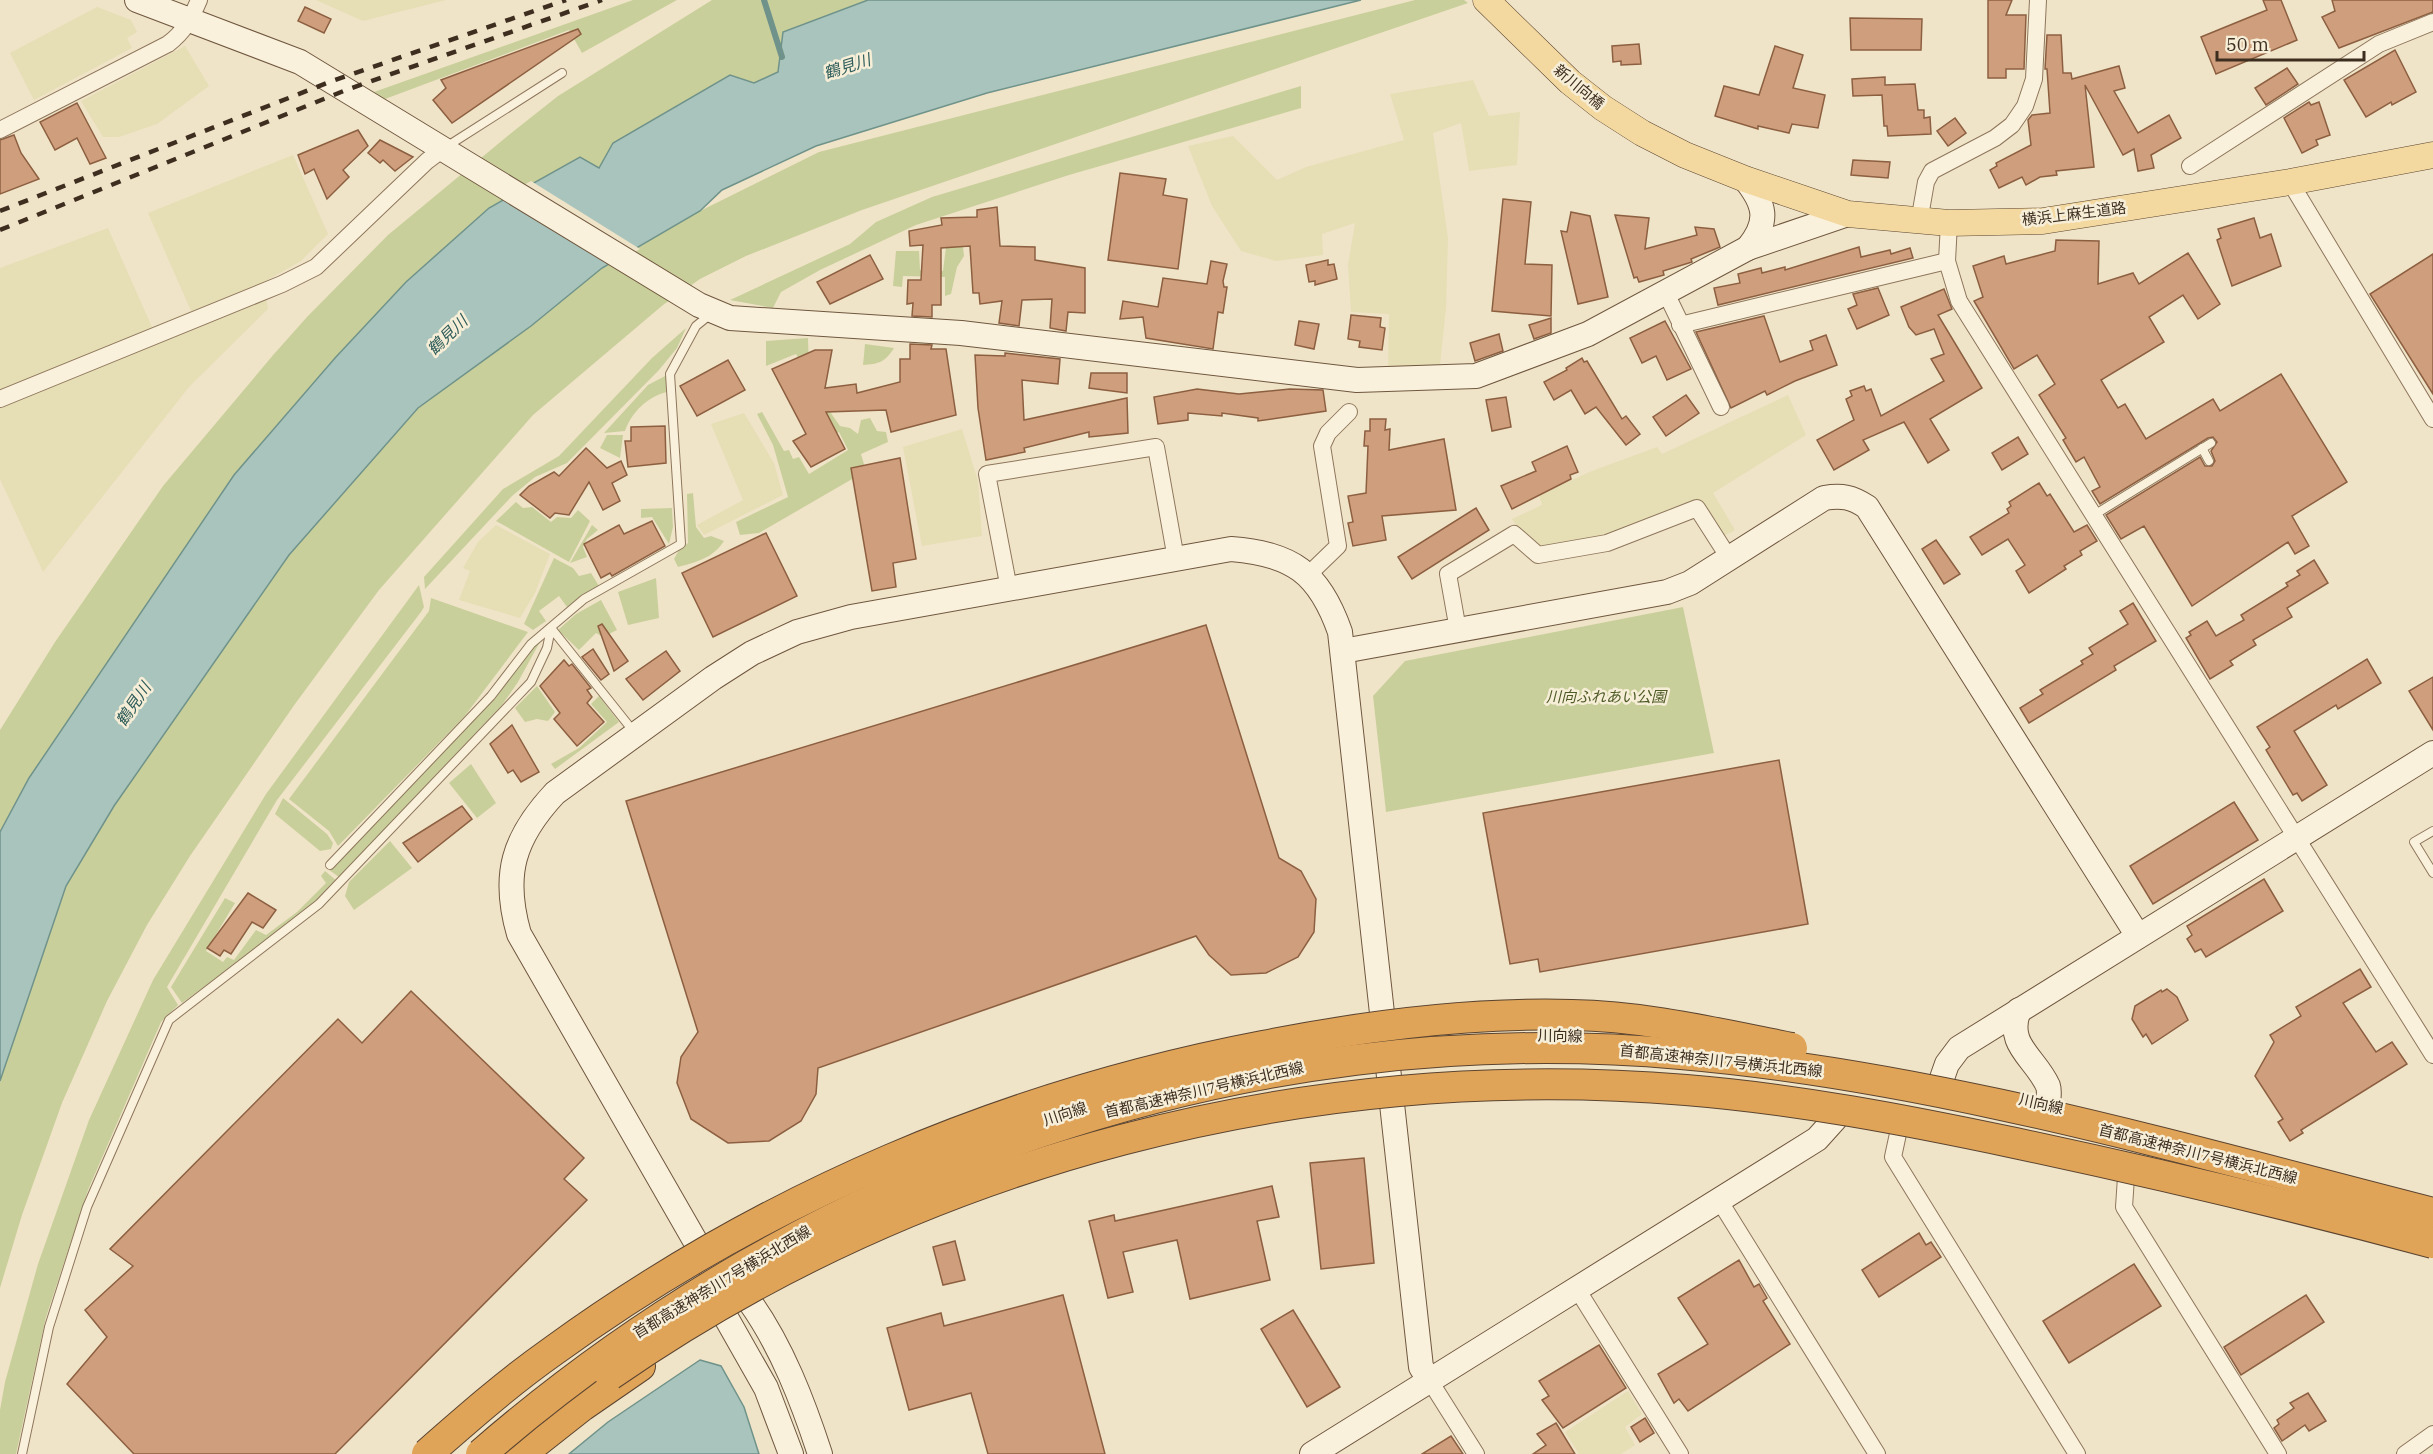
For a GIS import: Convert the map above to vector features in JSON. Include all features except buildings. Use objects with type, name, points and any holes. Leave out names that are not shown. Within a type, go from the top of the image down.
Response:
[{"type":"highway","points":[[427,1454],[550,1353],[608,1312],[667,1274],[803,1198],[903,1153],[1013,1110],[1085,1088],[1232,1052],[1399,1023],[1506,1015],[1576,1014],[1649,1022],[1822,1054],[2038,1106],[2101,1129]]},
{"type":"highway","name":"首都高速神奈川7号横浜北西線","points":[[481,1454],[622,1342],[735,1270],[811,1227],[877,1196],[1010,1142],[1078,1119],[1239,1079],[1309,1066],[1450,1050],[1521,1047],[1601,1048],[1692,1055],[1854,1077],[1972,1100],[2101,1129],[2433,1213]]},
{"type":"highway","name":"首都高速神奈川7号横浜北西線","points":[[507,1454],[572,1402],[695,1321],[772,1277],[893,1218],[1019,1169],[1156,1130],[1303,1101],[1376,1092],[1523,1083],[1606,1084],[1689,1090],[1823,1106],[1902,1119],[2130,1168],[2433,1243]]},
{"type":"highway","points":[[467,1454],[560,1376],[616,1334],[713,1272]]},
{"type":"highway","points":[[521,1454],[582,1406],[644,1364],[737,1307]]},
{"type":"main road","name":"新川向橋","points":[[1486,0],[1570,82],[1603,108],[1642,133],[1685,155]]},
{"type":"main road","name":"横浜上麻生道路","points":[[1685,155],[1745,179],[1848,214],[1949,223],[2043,221],[2290,182],[2433,155]]},
{"type":"street","points":[[137,0],[195,11],[300,62],[706,309],[730,318],[960,333],[1346,379],[1427,379],[1476,376],[1588,334],[1748,248],[1848,214]]},
{"type":"street","points":[[1920,222],[1926,182],[1932,171],[1995,138],[2012,125],[2025,106],[2034,79],[2038,0]]},
{"type":"street","points":[[0,130],[146,57],[179,35],[195,11]]},
{"type":"street","points":[[2190,166],[2379,44],[2433,22]]},
{"type":"street","points":[[0,399],[282,284],[316,267],[427,161],[451,153]]},
{"type":"street","points":[[1745,179],[1759,197],[1763,217],[1759,235],[1748,248]]},
{"type":"street","points":[[2290,182],[2433,419]]},
{"type":"street","points":[[1949,223],[1947,261],[1959,301],[2433,1055]]},
{"type":"street","points":[[1680,325],[1947,261]]},
{"type":"street","points":[[1665,291],[1721,407]]},
{"type":"street","points":[[1307,576],[1338,546],[1322,446],[1328,434],[1349,412]]},
{"type":"street","points":[[1010,589],[987,474],[1156,447],[1176,559]]},
{"type":"street","points":[[1343,651],[1667,592],[1690,583],[1824,498],[1841,495],[1856,499],[1867,507],[2138,936]]},
{"type":"street","points":[[1458,630],[1448,574],[1514,534],[1538,555],[1607,543],[1697,508],[1730,558]]},
{"type":"street","points":[[820,1454],[791,1376],[737,1307],[713,1272],[530,957],[519,934],[511,906],[510,876],[518,844],[535,814],[555,793],[713,678],[752,653],[797,632],[851,617],[1231,549],[1264,552],[1292,564],[1307,576],[1333,612],[1343,651],[1421,1366],[1476,1454]]},
{"type":"street","points":[[1941,1081],[1947,1064],[1959,1048],[2433,753]]},
{"type":"street","points":[[2019,1010],[2014,1024],[2014,1036],[2049,1088],[2048,1105]]},
{"type":"street","name":"川向線","points":[[713,1272],[809,1218],[873,1187],[952,1154],[1074,1110],[1156,1087],[1237,1069],[1386,1046],[1520,1036],[1679,1041],[1822,1060],[1941,1081],[2048,1105],[2433,1202]]},
{"type":"street","points":[[737,1307],[829,1258],[894,1229],[957,1203],[1084,1160],[1230,1124],[1392,1101],[1521,1092],[1685,1099],[1899,1129],[2126,1177],[2433,1254]]},
{"type":"street","points":[[1312,1454],[1806,1147],[1825,1132],[1825,1117]]},
{"type":"street","points":[[1899,1129],[1893,1157],[2077,1454]]},
{"type":"street","points":[[2126,1177],[2124,1207],[2278,1454]]},
{"type":"street","points":[[1719,1200],[1877,1454]]},
{"type":"street","points":[[1577,1289],[1680,1454]]},
{"type":"street","points":[[737,1307],[791,1454]]},
{"type":"street","points":[[2405,1454],[2433,1434]]},
{"type":"lane","points":[[451,153],[562,73]]},
{"type":"lane","points":[[330,865],[491,696],[531,644],[584,599],[681,544],[670,374],[706,309]]},
{"type":"lane","points":[[2094,515],[2211,443]]},
{"type":"lane","points":[[2202,448],[2209,462]]},
{"type":"lane","points":[[551,628],[636,734]]},
{"type":"lane","points":[[22,1454],[49,1327],[87,1207],[169,1020],[184,1006],[277,939],[326,897],[531,682],[547,648],[551,628]]},
{"type":"lane","points":[[2433,831],[2414,842],[2433,873]]},
{"type":"shaded area","points":[[316,0],[446,0],[363,21]]},
{"type":"shaded area","points":[[97,7],[131,20],[137,32],[127,38],[132,48],[34,100],[10,53]]},
{"type":"shaded area","points":[[185,46],[209,86],[157,124],[119,137],[103,137],[81,101]]},
{"type":"shaded area","points":[[1473,80],[1489,116],[1520,112],[1517,165],[1469,171],[1461,123],[1433,133],[1448,238],[1446,308],[1440,365],[1388,369],[1389,314],[1351,312],[1348,265],[1355,223],[1322,234],[1323,255],[1276,261],[1241,251],[1212,206],[1188,146],[1233,136],[1277,180],[1306,167],[1404,140],[1390,94]]},
{"type":"shaded area","points":[[293,155],[328,234],[301,261],[264,282],[268,309],[189,387],[43,572],[0,479],[0,268],[108,228],[152,327],[191,311],[148,213]]},
{"type":"shaded area","points":[[1788,395],[1806,435],[1713,493],[1735,530],[1723,537],[1701,502],[1608,537],[1542,549],[1525,538],[1512,519],[1542,505],[1539,495],[1592,471],[1657,447],[1662,454]]},
{"type":"shaded area","points":[[744,413],[774,463],[783,495],[704,535],[697,525],[743,500],[711,424]]},
{"type":"shaded area","points":[[962,429],[978,481],[982,536],[922,546],[903,447]]},
{"type":"shaded area","points":[[496,525],[550,554],[535,593],[520,618],[459,600],[470,571],[463,568],[478,542]]},
{"type":"shaded area","points":[[1628,1391],[1642,1414],[1625,1427],[1635,1445],[1621,1454],[1579,1454],[1565,1432]]},
{"type":"green space","points":[[633,0],[677,0],[582,53],[569,30],[385,99],[374,92]]},
{"type":"green space","points":[[712,0],[868,0],[783,32],[778,72],[599,168],[580,157],[489,208],[406,282],[335,358],[234,475],[29,778],[0,832],[0,730],[55,642],[163,486],[274,354],[388,235],[510,134],[558,96]]},
{"type":"green space","points":[[1415,0],[1464,0],[1468,3],[862,210],[746,256],[700,279],[663,305],[533,415],[379,590],[295,704],[190,856],[147,925],[107,1001],[62,1103],[22,1215],[0,1288],[0,1081],[66,886],[114,806],[289,555],[418,408],[531,326],[602,268],[700,211],[819,152]]},
{"type":"green space","points":[[1301,86],[1301,108],[1069,175],[916,225],[820,270],[781,292],[773,308],[730,300],[850,244],[876,222],[932,197]]},
{"type":"green space","points":[[946,247],[963,247],[964,256],[957,267],[951,294],[945,296],[945,277],[903,276],[902,287],[893,286],[896,251],[919,251],[920,270],[943,271]]},
{"type":"green space","points":[[686,328],[677,348],[659,370],[567,463],[535,477],[512,496],[425,589],[424,577],[503,489],[559,456],[652,358]]},
{"type":"green space","points":[[808,338],[809,367],[804,369],[796,354],[766,366],[766,341]]},
{"type":"green space","points":[[865,344],[894,348],[881,361],[863,365]]},
{"type":"green space","points":[[667,375],[667,392],[641,406],[625,431],[604,433],[648,385]]},
{"type":"green space","points":[[814,389],[840,426],[850,428],[858,434],[861,420],[870,418],[877,431],[886,432],[888,442],[861,454],[866,471],[759,533],[740,535],[736,522],[788,497],[773,445],[757,414],[762,412],[784,451],[789,450],[793,459],[799,457],[809,474],[848,450],[839,432],[831,436]]},
{"type":"green space","points":[[607,435],[623,435],[620,458],[600,448]]},
{"type":"green space","points":[[693,493],[696,527],[704,538],[711,536],[724,541],[710,555],[678,567],[674,559],[679,550],[688,543],[687,494]]},
{"type":"green space","points":[[516,502],[523,508],[532,507],[551,522],[557,517],[571,518],[578,510],[590,521],[569,562],[496,521]]},
{"type":"green space","points":[[672,508],[673,527],[669,544],[652,517],[641,518],[641,509]]},
{"type":"green space","points":[[592,525],[598,530],[587,539],[583,547],[587,557],[570,563]]},
{"type":"green space","points":[[554,558],[573,568],[579,576],[591,573],[599,586],[567,607],[559,596],[539,611],[546,621],[533,630],[524,624]]},
{"type":"green space","points":[[656,578],[659,618],[628,625],[618,592]]},
{"type":"green space","points":[[419,585],[424,607],[421,612],[277,800],[167,987],[178,1005],[161,1022],[88,1190],[46,1317],[16,1454],[0,1454],[0,1410],[5,1382],[38,1264],[89,1120],[153,980],[266,794]]},
{"type":"green space","points":[[431,598],[528,632],[464,717],[338,846],[329,831],[289,799],[429,611]]},
{"type":"green space","points":[[601,600],[617,630],[603,637],[596,633],[579,650],[558,630],[576,614]]},
{"type":"green space","name":"川向ふれあい公園","points":[[1683,607],[1714,753],[1386,812],[1373,696],[1405,661]]},
{"type":"green space","points":[[541,640],[518,682],[502,705],[339,877],[329,870],[496,696],[526,653]]},
{"type":"green space","points":[[537,686],[555,712],[548,721],[537,719],[525,722],[515,708]]},
{"type":"green space","points":[[599,696],[619,722],[555,769],[551,764],[579,748],[607,722],[591,704]]},
{"type":"green space","points":[[471,764],[496,803],[477,818],[449,783]]},
{"type":"green space","points":[[283,798],[327,834],[333,843],[331,849],[320,851],[275,814]]},
{"type":"green space","points":[[390,841],[412,868],[354,910],[345,896],[349,882]]},
{"type":"green space","points":[[325,871],[337,881],[300,917],[182,1003],[171,987],[225,898],[235,903],[206,951],[223,962],[227,957],[234,960],[256,930],[266,935],[297,912],[326,883],[321,876]]},
{"type":"water","name":"鶴見川","points":[[868,0],[1361,0],[987,93],[816,146],[722,190],[700,211],[602,268],[531,326],[418,408],[289,555],[114,806],[66,886],[0,1081],[0,832],[29,778],[234,475],[335,358],[406,282],[489,208],[580,157],[599,168],[613,143],[730,75],[754,83],[778,72],[783,32]]},
{"type":"water","points":[[700,1360],[721,1366],[744,1407],[759,1454],[569,1454],[608,1422]]},
{"type":"pier","points":[[531,181],[640,249],[612,265],[502,197]]},
{"type":"waterway","points":[[764,0],[782,57]]},
{"type":"railway","points":[[0,211],[332,81],[566,0]]},
{"type":"railway","points":[[0,230],[346,90],[602,0]]}]
